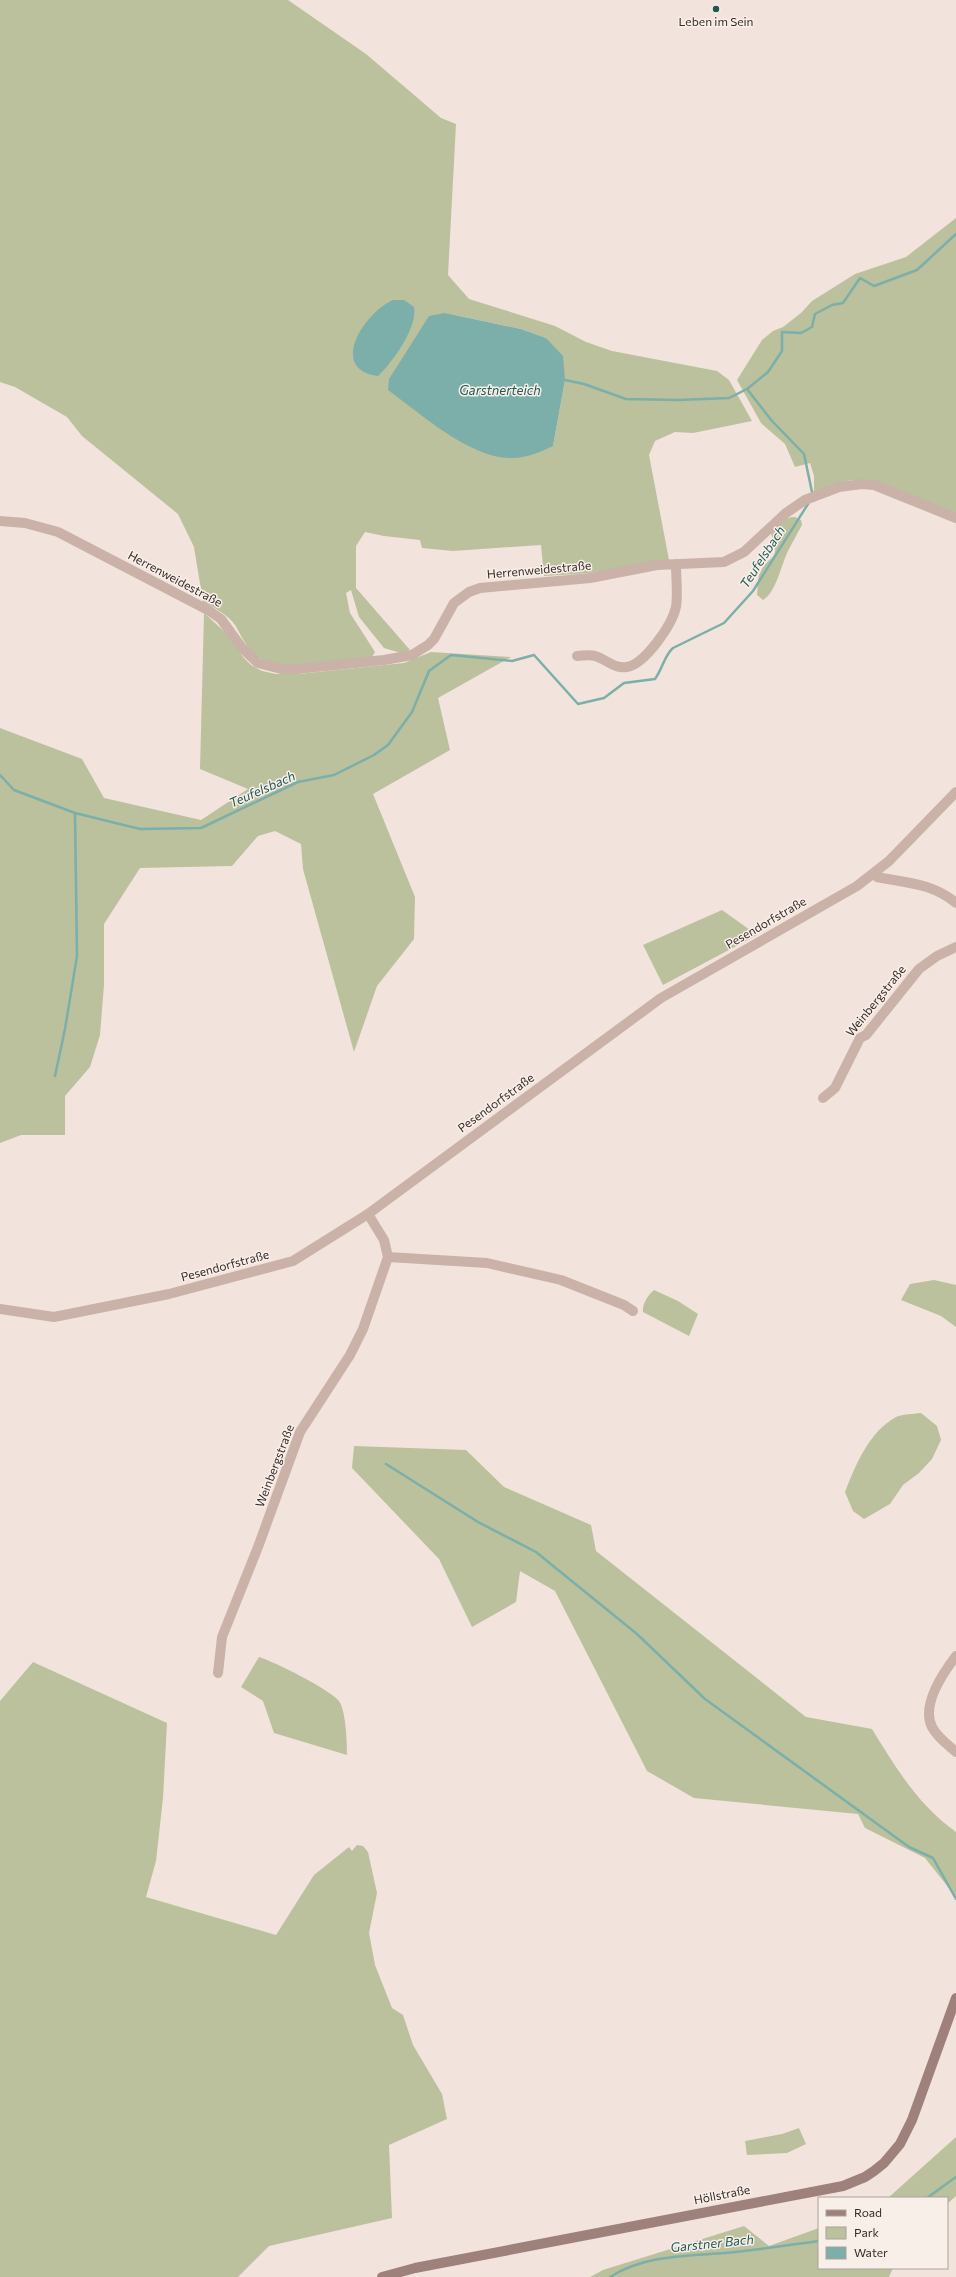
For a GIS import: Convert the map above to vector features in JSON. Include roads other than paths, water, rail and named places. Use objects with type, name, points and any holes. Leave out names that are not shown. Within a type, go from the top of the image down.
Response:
[{"type":"street","name":"Herrenweidestraße","points":[[0,521],[25,523],[58,532],[208,610],[228,627],[251,657],[267,667],[281,669],[384,660],[412,655],[428,646],[434,639],[454,603],[469,592],[480,588],[590,578],[649,566],[710,564],[735,557],[753,545],[786,513],[805,500],[826,491],[852,485],[874,485],[885,488],[956,518]]},
{"type":"street","points":[[577,656],[596,656],[621,667],[634,665],[641,660],[656,643],[673,615],[676,606],[676,564]]},
{"type":"street","name":"Pesendorfstraße","points":[[0,1309],[54,1317],[169,1294],[293,1261],[368,1214],[660,998],[827,903],[874,874],[908,843],[956,792]]},
{"type":"street","points":[[874,874],[877,877],[920,884],[941,893],[956,904]]},
{"type":"street","name":"Weinbergstraße","points":[[824,1098],[829,1087],[860,1038],[866,1035],[919,969],[937,956],[956,947]]},
{"type":"street","points":[[368,1214],[384,1240],[388,1257],[487,1263],[562,1280],[624,1305],[633,1311]]},
{"type":"street","name":"Weinbergstraße","points":[[218,1673],[222,1638],[258,1547],[300,1432],[353,1348],[363,1329],[388,1257]]},
{"type":"street","points":[[956,1656],[934,1690],[930,1717],[934,1730],[956,1752]]},
{"type":"street","name":"Höllstraße","points":[[382,2277],[415,2268],[832,2188],[865,2177],[893,2154],[907,2132],[954,2008],[956,1998]]},
{"type":"water","points":[[393,300],[404,300],[414,307],[414,315],[412,324],[403,344],[390,363],[378,376],[363,371],[355,363],[353,352],[356,340],[363,327],[382,306]]},
{"type":"water","name":"Garstnerteich","points":[[445,313],[521,329],[546,338],[563,356],[565,380],[553,446],[518,458],[496,456],[479,451],[446,433],[388,390],[389,379],[429,316]]},
{"type":"waterway","name":"Teufelsbach","points":[[565,380],[584,384],[626,399],[678,400],[729,398],[747,389],[768,372],[782,351],[782,332],[801,333],[812,327],[815,314],[832,305],[843,303],[860,278],[874,286],[917,270],[956,234]]},
{"type":"waterway","name":"Teufelsbach","points":[[747,389],[772,421],[804,454],[812,492]]},
{"type":"waterway","name":"Teufelsbach","points":[[0,775],[14,790],[75,813],[140,829],[201,828],[298,782],[334,775],[374,755],[388,745],[412,712],[429,671],[451,655],[512,661],[534,655],[578,704],[604,698],[624,683],[655,679],[673,648],[724,623],[753,591],[808,504]]},
{"type":"waterway","points":[[55,1076],[65,1029],[77,956],[75,813]]},
{"type":"waterway","points":[[386,1464],[478,1522],[536,1552],[637,1634],[705,1699],[909,1847],[933,1858],[956,1899]]},
{"type":"waterway","name":"Garstner Bach","points":[[928,2197],[956,2177]]},
{"type":"waterway","name":"Garstner Bach","points":[[610,2277],[637,2264],[666,2258],[737,2252],[818,2241]]},
{"type":"place","name":"Leben im Sein","points":[[716,9]]}]
